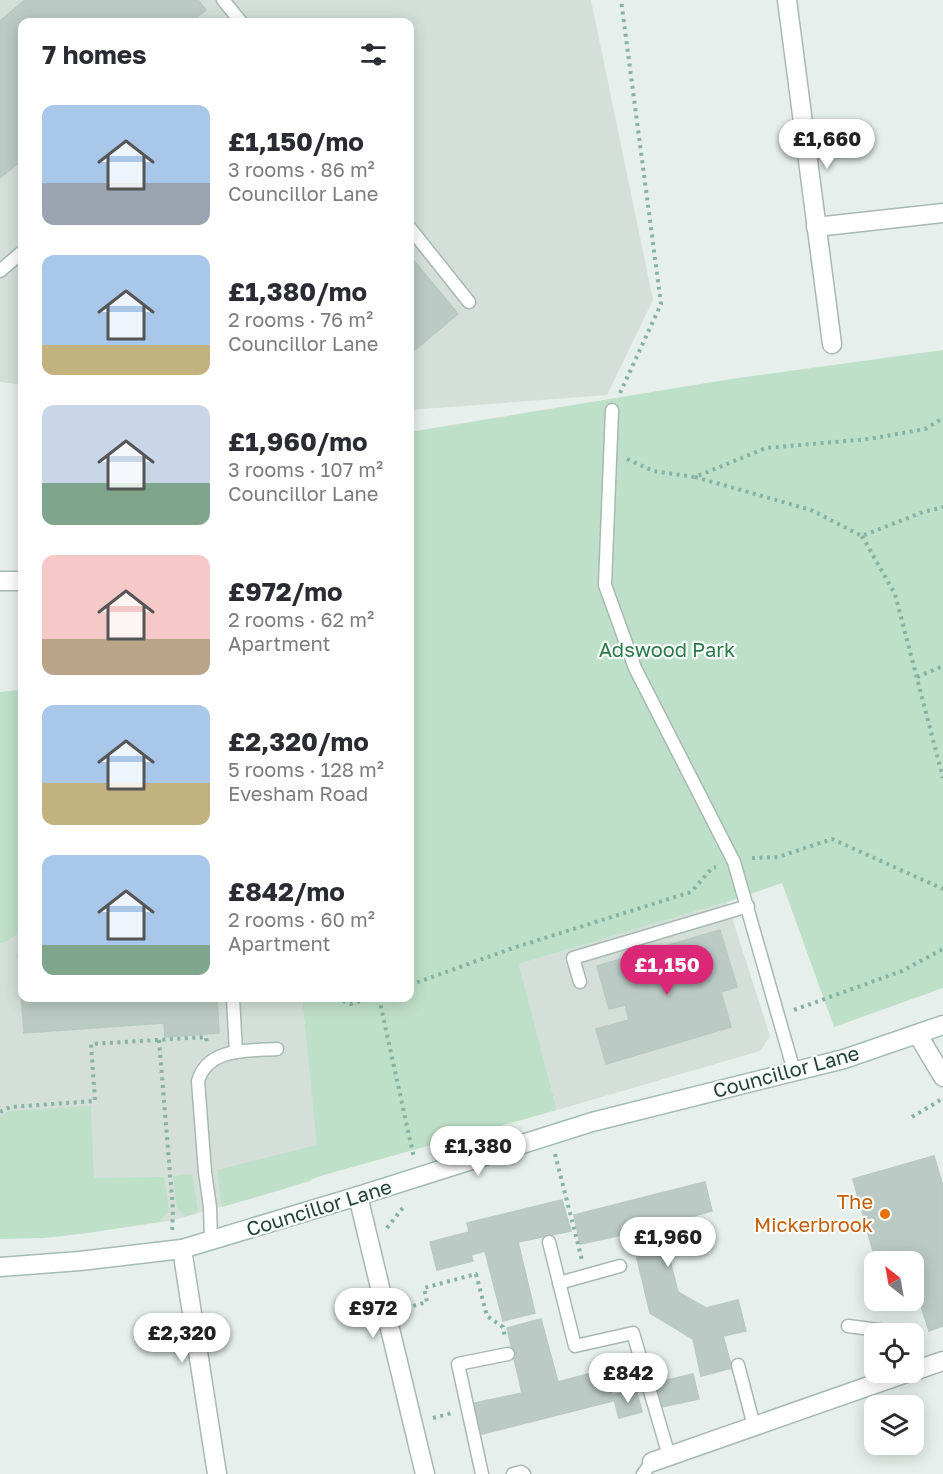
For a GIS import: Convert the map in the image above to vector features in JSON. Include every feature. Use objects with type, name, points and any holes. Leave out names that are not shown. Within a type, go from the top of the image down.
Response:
[{"type":"street","points":[[787,0],[832,344]]},
{"type":"street","points":[[816,227],[943,213]]},
{"type":"street","points":[[0,581],[18,580]]},
{"type":"street","name":"Councillor Lane","points":[[0,1267],[80,1261],[177,1249],[211,1241],[592,1122],[844,1059],[943,1025]]},
{"type":"street","points":[[918,1035],[943,1077]]},
{"type":"street","points":[[358,1196],[425,1474]]},
{"type":"street","points":[[177,1249],[217,1474]]},
{"type":"street","points":[[924,1367],[943,1360]]},
{"type":"street","points":[[655,1464],[754,1426],[879,1383]]},
{"type":"lane","points":[[223,0],[238,18]]},
{"type":"lane","points":[[414,233],[469,302]]},
{"type":"lane","points":[[0,271],[18,255]]},
{"type":"lane","points":[[612,410],[605,585],[634,668],[734,862],[794,1071]]},
{"type":"lane","points":[[579,982],[573,958],[748,906]]},
{"type":"lane","points":[[233,1002],[237,1052]]},
{"type":"lane","points":[[211,1241],[198,1081],[201,1072],[208,1063],[219,1056],[237,1052],[278,1049]]},
{"type":"lane","points":[[549,1242],[575,1346],[633,1334],[655,1464]]},
{"type":"lane","points":[[559,1283],[620,1266]]},
{"type":"lane","points":[[848,1326],[864,1328]]},
{"type":"lane","points":[[482,1474],[458,1364],[508,1354]]},
{"type":"lane","points":[[738,1365],[754,1426]]},
{"type":"lane","points":[[513,1474],[521,1472],[524,1474]]},
{"type":"path","points":[[612,410],[661,304],[621,0]]},
{"type":"path","points":[[695,477],[766,448],[868,439],[925,429],[943,418]]},
{"type":"path","points":[[611,451],[652,471],[695,477],[811,510],[862,536],[895,594],[943,778]]},
{"type":"path","points":[[862,536],[923,512],[943,507]]},
{"type":"path","points":[[917,677],[943,666]]},
{"type":"path","points":[[414,984],[513,948],[691,892],[712,868],[757,857],[778,858],[832,839],[943,889]]},
{"type":"path","points":[[779,1016],[902,971],[943,949]]},
{"type":"path","points":[[380,1002],[414,1157]]},
{"type":"path","points":[[0,1112],[10,1107],[95,1101],[91,1044],[206,1037],[208,1063]]},
{"type":"path","points":[[159,1040],[177,1249]]},
{"type":"path","points":[[912,1117],[943,1099]]},
{"type":"path","points":[[551,1135],[586,1275]]},
{"type":"path","points":[[386,1230],[413,1198]]},
{"type":"path","points":[[386,1313],[427,1302],[424,1288],[476,1274],[487,1316],[503,1328],[508,1354]]},
{"type":"path","points":[[413,1423],[467,1409]]},
{"type":"shaded area","points":[[0,0],[591,0],[653,300],[607,395],[414,410],[414,18],[18,18],[18,384],[0,382]]},
{"type":"shaded area","points":[[18,690],[18,1002],[302,1002],[318,1148],[311,1181],[174,1220],[80,1234],[0,1239],[0,692]]},
{"type":"shaded area","points":[[727,902],[770,1036],[760,1051],[557,1110],[519,964]]},
{"type":"green space","name":"Adswood Park","points":[[943,350],[943,988],[834,1027],[782,883],[727,902],[519,964],[557,1110],[324,1175],[222,1207],[217,1170],[317,1145],[302,1002],[414,1002],[414,431],[731,379]]},
{"type":"green space","points":[[18,690],[18,933],[6,942],[0,943],[0,692]]},
{"type":"green space","points":[[91,1106],[94,1178],[164,1177],[169,1210],[159,1222],[44,1238],[0,1239],[0,1116],[9,1111]]},
{"type":"green space","points":[[192,1174],[198,1210],[194,1214],[185,1216],[177,1208],[173,1176]]},
{"type":"building","points":[[25,0],[198,0],[206,10],[196,18],[18,18],[18,163],[0,178],[0,21]]},
{"type":"building","points":[[414,261],[458,314],[414,351]]},
{"type":"building","points":[[720,930],[737,987],[721,992],[731,1027],[606,1064],[596,1029],[629,1020],[625,1005],[609,1009],[597,966]]},
{"type":"building","points":[[22,1002],[217,1002],[219,1033],[165,1037],[164,1023],[24,1033]]},
{"type":"building","points":[[934,1156],[943,1186],[943,1326],[929,1331],[923,1311],[924,1251],[873,1251],[853,1179]]},
{"type":"building","points":[[705,1182],[712,1211],[661,1225],[678,1292],[706,1308],[738,1300],[746,1331],[723,1336],[732,1368],[701,1376],[693,1339],[650,1313],[631,1233],[580,1244],[574,1215]]},
{"type":"building","points":[[562,1200],[571,1231],[518,1242],[535,1313],[503,1321],[485,1251],[471,1255],[473,1261],[437,1270],[430,1242],[469,1232],[467,1223]]},
{"type":"building","points":[[541,1319],[558,1382],[607,1369],[613,1401],[478,1435],[470,1404],[522,1393],[507,1328]]},
{"type":"building","points":[[693,1374],[699,1399],[661,1407],[655,1383]]},
{"type":"building","points":[[636,1389],[642,1412],[619,1418],[613,1395]]},
{"type":"place","name":"The Mickerbrook","points":[[885,1214]]}]
